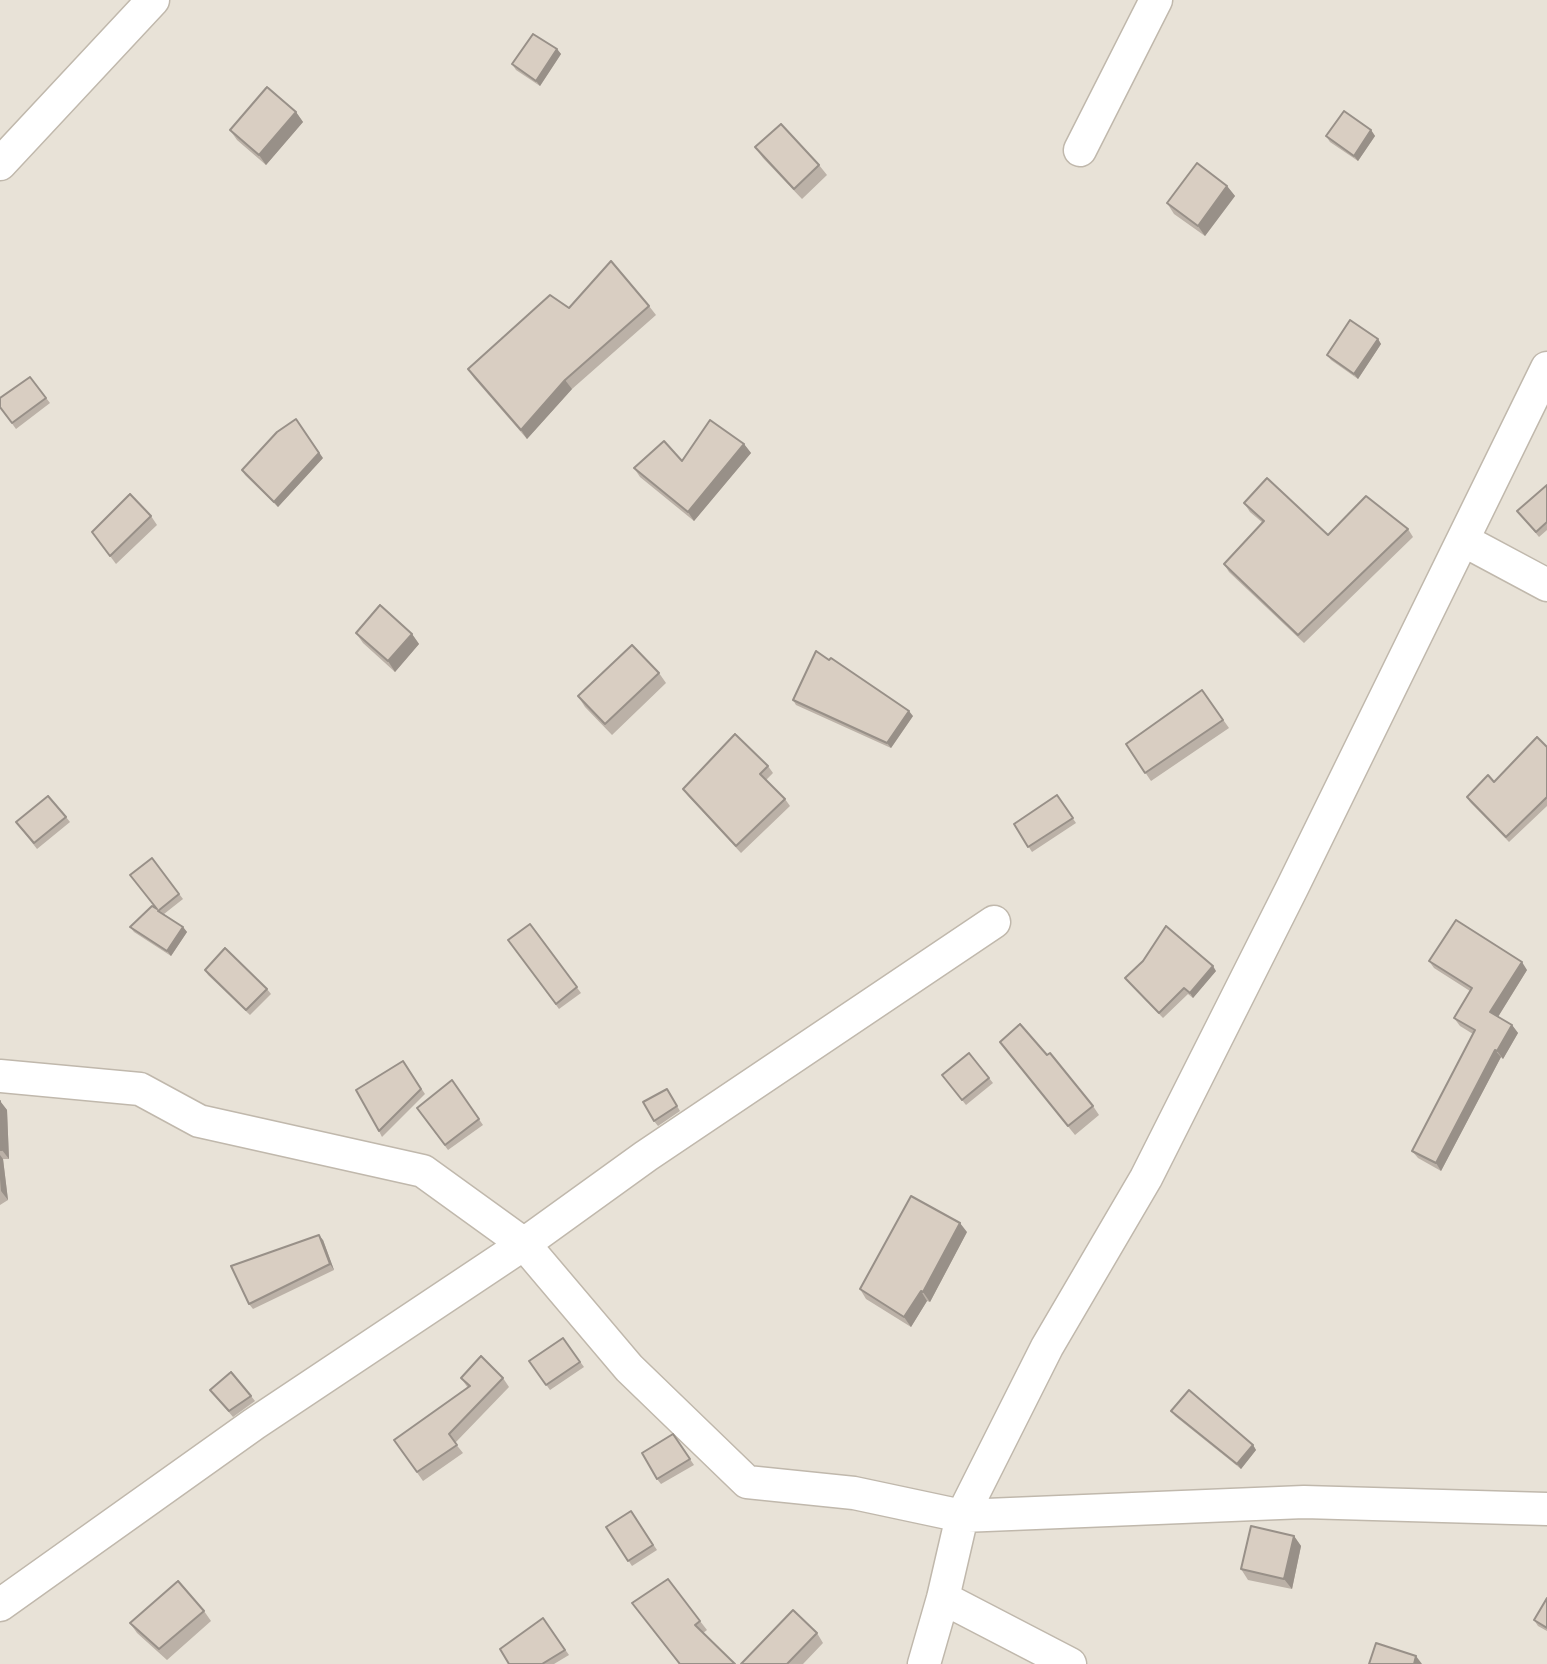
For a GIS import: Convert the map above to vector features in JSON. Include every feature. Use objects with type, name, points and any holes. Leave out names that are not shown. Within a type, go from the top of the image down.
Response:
[{"type":"street","points":[[0,164],[153,0]]},
{"type":"street","points":[[1080,150],[1156,0]]},
{"type":"street","points":[[925,1664],[962,1516],[1047,1347],[1146,1178],[1547,368]]},
{"type":"street","points":[[1463,540],[1547,585]]},
{"type":"street","points":[[0,1605],[254,1424],[524,1244],[646,1156],[994,922]]},
{"type":"street","points":[[0,1076],[140,1089],[199,1121],[423,1171],[524,1244],[629,1368],[747,1482],[854,1493],[962,1516],[1304,1502],[1547,1509]]},
{"type":"street","points":[[943,1598],[1070,1664]]},
{"type":"shaded area","points":[[0,0],[1547,0],[1547,1664],[0,1664]]},
{"type":"building","points":[[533,34],[557,49],[536,81],[512,64]]},
{"type":"building","points":[[267,87],[296,112],[259,155],[230,130]]},
{"type":"building","points":[[1344,111],[1371,130],[1354,156],[1326,136]]},
{"type":"building","points":[[781,124],[819,165],[794,189],[755,147]]},
{"type":"building","points":[[1197,163],[1227,186],[1198,226],[1167,203]]},
{"type":"building","points":[[611,261],[649,306],[565,380],[521,430],[468,369],[550,295],[569,308]]},
{"type":"building","points":[[1350,320],[1378,339],[1354,374],[1327,355]]},
{"type":"building","points":[[30,377],[46,398],[12,423],[0,407],[0,398]]},
{"type":"building","points":[[296,419],[319,453],[274,502],[242,470],[277,432]]},
{"type":"building","points":[[710,420],[744,444],[688,512],[634,468],[664,441],[682,461]]},
{"type":"building","points":[[1267,478],[1328,535],[1366,496],[1408,529],[1298,635],[1224,564],[1264,521],[1244,503]]},
{"type":"building","points":[[1547,485],[1547,522],[1536,532],[1517,511]]},
{"type":"building","points":[[130,494],[151,516],[110,556],[92,532]]},
{"type":"building","points":[[380,605],[412,634],[388,661],[356,633]]},
{"type":"building","points":[[632,645],[659,673],[605,724],[578,696]]},
{"type":"building","points":[[816,651],[829,660],[831,658],[909,711],[887,743],[793,700]]},
{"type":"building","points":[[1202,690],[1223,720],[1145,773],[1126,744]]},
{"type":"building","points":[[735,734],[768,766],[760,774],[785,799],[736,846],[683,789]]},
{"type":"building","points":[[1537,737],[1547,747],[1547,797],[1506,837],[1467,797],[1488,775],[1494,782]]},
{"type":"building","points":[[1057,795],[1073,818],[1028,847],[1014,824]]},
{"type":"building","points":[[48,796],[66,817],[34,843],[16,822]]},
{"type":"building","points":[[152,858],[179,894],[158,911],[183,927],[167,951],[130,927],[152,906],[157,909],[130,875]]},
{"type":"building","points":[[1456,920],[1522,962],[1490,1012],[1512,1025],[1497,1051],[1495,1050],[1436,1163],[1412,1151],[1475,1030],[1454,1018],[1472,988],[1429,961]]},
{"type":"building","points":[[530,924],[577,987],[556,1004],[508,940]]},
{"type":"building","points":[[1166,926],[1213,966],[1190,993],[1184,988],[1159,1013],[1125,978],[1143,961]]},
{"type":"building","points":[[225,948],[267,989],[246,1010],[205,970]]},
{"type":"building","points":[[1020,1024],[1047,1055],[1050,1053],[1093,1106],[1068,1126],[1000,1042]]},
{"type":"building","points":[[969,1053],[989,1078],[962,1100],[942,1075]]},
{"type":"building","points":[[403,1061],[421,1089],[379,1131],[356,1090]]},
{"type":"building","points":[[452,1080],[479,1119],[445,1145],[417,1108]]},
{"type":"building","points":[[667,1089],[677,1106],[654,1121],[643,1102]]},
{"type":"building","points":[[0,1101],[2,1150],[0,1150]]},
{"type":"building","points":[[911,1196],[960,1223],[923,1292],[921,1291],[904,1317],[860,1289]]},
{"type":"building","points":[[319,1235],[330,1264],[249,1304],[231,1266]]},
{"type":"building","points":[[563,1338],[580,1362],[546,1385],[529,1361]]},
{"type":"building","points":[[481,1356],[503,1378],[449,1434],[457,1445],[417,1472],[394,1440],[470,1386],[461,1378]]},
{"type":"building","points":[[231,1372],[251,1396],[229,1411],[210,1390]]},
{"type":"building","points":[[1189,1390],[1253,1445],[1237,1464],[1171,1411]]},
{"type":"building","points":[[673,1434],[690,1459],[657,1479],[642,1453]]},
{"type":"building","points":[[631,1511],[653,1545],[628,1561],[606,1527]]},
{"type":"building","points":[[1251,1526],[1294,1536],[1284,1579],[1241,1569]]},
{"type":"building","points":[[668,1579],[700,1621],[695,1625],[735,1664],[680,1664],[632,1603]]},
{"type":"building","points":[[178,1581],[204,1611],[159,1649],[130,1623]]},
{"type":"building","points":[[1547,1598],[1547,1628],[1534,1620]]},
{"type":"building","points":[[793,1610],[817,1633],[787,1664],[741,1664]]},
{"type":"building","points":[[543,1618],[565,1650],[542,1664],[509,1664],[500,1649]]},
{"type":"building","points":[[1376,1643],[1416,1656],[1414,1664],[1369,1664]]}]
